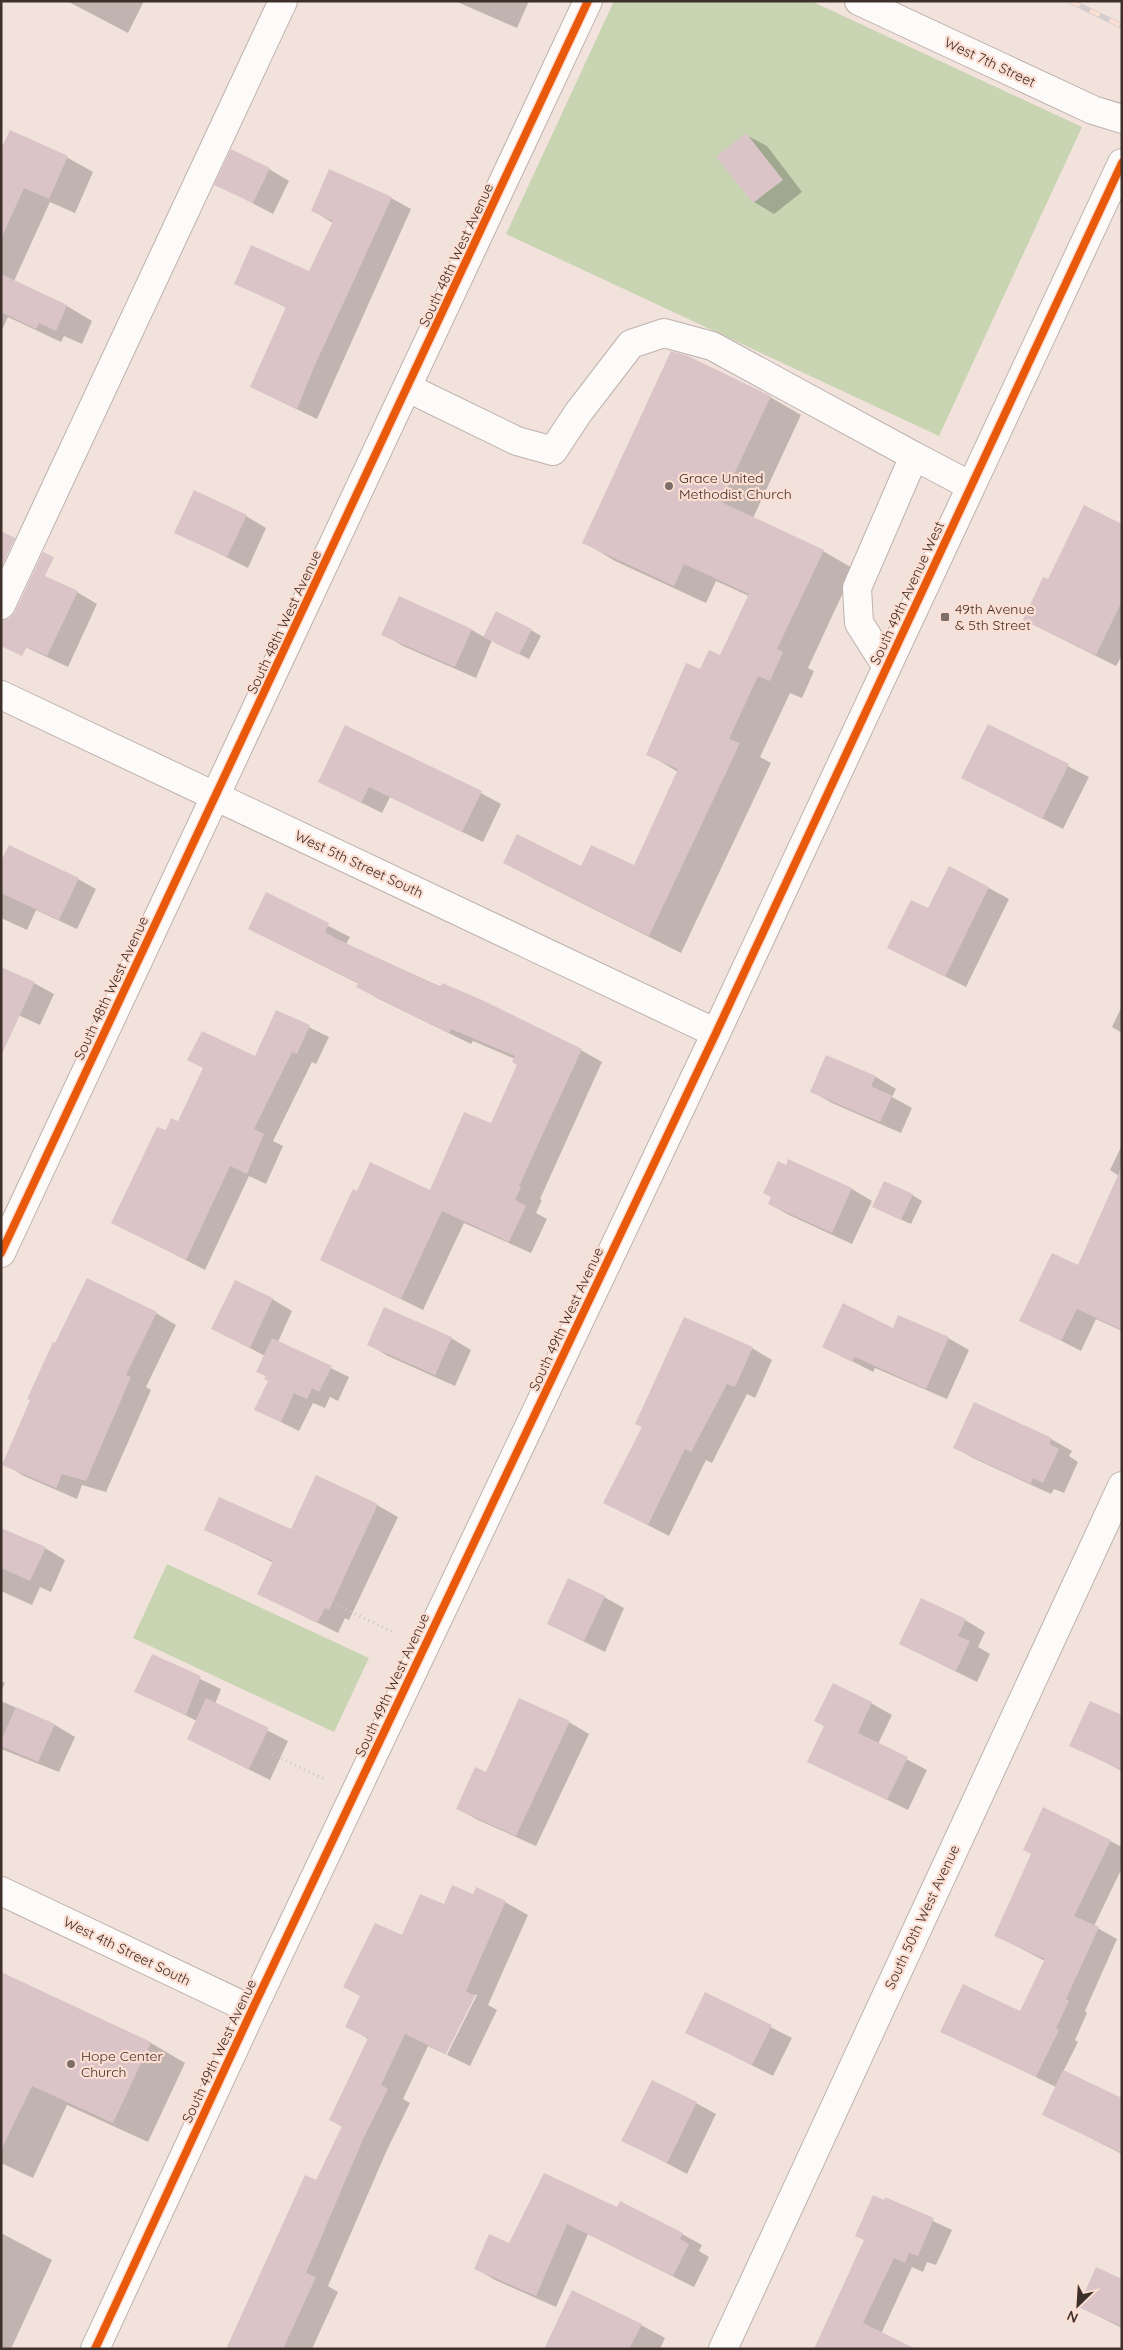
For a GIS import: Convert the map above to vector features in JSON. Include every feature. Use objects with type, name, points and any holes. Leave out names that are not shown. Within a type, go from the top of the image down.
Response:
[{"type":"street","points":[[1,605],[283,1]]},
{"type":"street","name":"South 48th West Avenue","points":[[1,1253],[588,1]]},
{"type":"street","name":"West 7th Street","points":[[859,1],[1093,110],[1122,120]]},
{"type":"street","name":"South 49th Avenue West","points":[[716,1033],[1122,163]]},
{"type":"street","points":[[408,388],[517,441],[553,451],[578,413],[631,344],[664,332],[712,346],[971,486]]},
{"type":"street","points":[[886,667],[859,623],[857,588],[914,456]]},
{"type":"street","name":"West 5th Street South","points":[[1,695],[716,1033]]},
{"type":"street","name":"South 49th West Avenue","points":[[95,2349],[252,2010],[716,1033]]},
{"type":"street","name":"South 50th West Avenue","points":[[723,2349],[1122,1486]]},
{"type":"street","name":"West 4th Street South","points":[[1,1891],[252,2010]]},
{"type":"path","points":[[337,1605],[424,1647]]},
{"type":"path","points":[[268,1752],[354,1794]]},
{"type":"green space","points":[[614,1],[811,1],[1082,127],[939,436],[506,234]]},
{"type":"green space","points":[[167,1564],[369,1658],[334,1732],[133,1638]]},
{"type":"building","points":[[10,130],[68,156],[49,199],[24,188],[1,239],[1,149]]},
{"type":"building","points":[[746,133],[783,180],[753,203],[716,157]]},
{"type":"building","points":[[231,149],[270,168],[253,203],[214,185]]},
{"type":"building","points":[[329,169],[392,197],[315,365],[297,409],[250,387],[286,307],[234,284],[251,245],[309,271],[333,221],[311,211]]},
{"type":"building","points":[[1,274],[67,305],[56,331],[39,323],[36,329],[1,312]]},
{"type":"building","points":[[671,351],[688,356],[771,396],[721,502],[824,550],[777,649],[783,652],[770,681],[758,676],[729,739],[740,743],[649,936],[503,863],[517,834],[581,866],[591,845],[634,865],[678,769],[646,755],[686,663],[700,669],[709,650],[720,655],[749,594],[684,564],[674,586],[582,543]]},
{"type":"building","points":[[194,490],[247,515],[227,557],[174,533]]},
{"type":"building","points":[[1084,505],[1122,524],[1122,601],[1096,655],[1023,620],[1043,577],[1048,579]]},
{"type":"building","points":[[1,531],[15,538],[1,568]]},
{"type":"building","points":[[43,552],[54,557],[45,576],[78,591],[47,656],[27,647],[22,656],[1,646],[1,620],[10,618],[15,612]]},
{"type":"building","points":[[399,596],[472,629],[455,667],[381,635]]},
{"type":"building","points":[[496,611],[532,629],[519,655],[483,637]]},
{"type":"building","points":[[988,724],[1069,764],[1042,819],[961,778]]},
{"type":"building","points":[[345,725],[482,791],[462,832],[369,787],[361,803],[318,782]]},
{"type":"building","points":[[9,845],[79,878],[59,920],[1,893],[1,861]]},
{"type":"building","points":[[949,866],[989,887],[945,977],[887,948],[911,900],[928,908]]},
{"type":"building","points":[[266,892],[329,923],[325,932],[335,938],[440,987],[442,983],[482,1000],[582,1049],[519,1186],[521,1187],[515,1200],[526,1206],[509,1242],[442,1211],[401,1299],[320,1260],[353,1189],[357,1191],[370,1162],[430,1190],[464,1112],[491,1123],[517,1065],[512,1062],[515,1056],[451,1029],[449,1033],[356,987],[358,983],[248,929]]},
{"type":"building","points":[[1,967],[35,982],[1,1056]]},
{"type":"building","points":[[276,1010],[310,1025],[297,1054],[292,1052],[254,1129],[264,1134],[247,1174],[230,1166],[186,1260],[111,1223],[157,1127],[166,1130],[171,1118],[178,1121],[203,1068],[187,1060],[202,1031],[255,1056]]},
{"type":"building","points":[[826,1055],[876,1076],[871,1086],[892,1096],[880,1122],[810,1092]]},
{"type":"building","points":[[788,1159],[852,1188],[832,1233],[768,1204],[771,1197],[763,1193],[778,1161],[786,1165]]},
{"type":"building","points":[[1122,1166],[1122,1330],[1077,1309],[1061,1341],[1019,1321],[1052,1253],[1078,1265]]},
{"type":"building","points":[[884,1181],[913,1194],[901,1220],[872,1207]]},
{"type":"building","points":[[87,1278],[157,1312],[126,1375],[131,1377],[86,1481],[62,1474],[56,1488],[2,1465],[30,1400],[27,1399],[53,1342],[55,1343]]},
{"type":"building","points":[[235,1280],[273,1298],[250,1348],[211,1329]]},
{"type":"building","points":[[843,1303],[893,1328],[898,1315],[949,1337],[926,1389],[855,1357],[852,1362],[822,1347]]},
{"type":"building","points":[[384,1307],[452,1337],[435,1375],[367,1345]]},
{"type":"building","points":[[684,1317],[753,1347],[735,1387],[727,1384],[691,1452],[685,1449],[648,1525],[603,1503],[642,1427],[635,1424]]},
{"type":"building","points":[[272,1338],[332,1366],[319,1392],[312,1388],[307,1399],[294,1393],[281,1422],[254,1410],[268,1381],[264,1379],[266,1376],[256,1372]]},
{"type":"building","points":[[974,1402],[1052,1438],[1049,1444],[1059,1449],[1043,1483],[1033,1478],[1031,1484],[953,1448]]},
{"type":"building","points":[[316,1475],[378,1504],[329,1610],[325,1608],[317,1623],[257,1594],[273,1561],[204,1530],[219,1497],[291,1529]]},
{"type":"building","points":[[1,1528],[46,1547],[30,1581],[1,1568]]},
{"type":"building","points":[[568,1578],[605,1596],[584,1641],[547,1624]]},
{"type":"building","points":[[921,1598],[966,1619],[958,1636],[970,1641],[956,1671],[899,1644]]},
{"type":"building","points":[[152,1654],[201,1676],[186,1715],[134,1692]]},
{"type":"building","points":[[833,1683],[872,1702],[858,1733],[908,1757],[887,1800],[807,1762],[824,1726],[814,1721]]},
{"type":"building","points":[[206,1698],[269,1728],[249,1769],[187,1739]]},
{"type":"building","points":[[519,1698],[570,1721],[516,1836],[456,1809],[475,1767],[486,1772]]},
{"type":"building","points":[[1090,1701],[1122,1715],[1122,1770],[1069,1746]]},
{"type":"building","points":[[16,1707],[55,1724],[38,1762],[1,1746],[1,1741]]},
{"type":"building","points":[[1043,1807],[1111,1840],[1074,1916],[1099,1927],[1066,1999],[1069,2001],[1056,2028],[1059,2030],[1036,2077],[940,2032],[963,1984],[1020,2011],[1045,1959],[994,1936],[1031,1854],[1023,1850]]},
{"type":"building","points":[[452,1885],[473,1894],[476,1887],[506,1901],[466,1991],[475,1996],[446,2054],[405,2034],[381,2085],[388,2089],[364,2137],[306,2273],[316,2277],[283,2349],[226,2349],[305,2175],[316,2180],[342,2126],[329,2120],[368,2038],[345,2027],[360,1996],[343,1987],[375,1923],[402,1935],[420,1894],[444,1904]]},
{"type":"building","name":"Hope Center Church","points":[[1,1972],[151,2042],[113,2123],[32,2086],[1,2150]]},
{"type":"building","points":[[705,1992],[772,2025],[752,2065],[685,2033]]},
{"type":"building","points":[[1063,2070],[1122,2098],[1122,2153],[1042,2115]]},
{"type":"building","points":[[652,2080],[697,2102],[667,2163],[621,2141]]},
{"type":"building","points":[[544,2173],[617,2207],[620,2201],[683,2233],[680,2239],[689,2244],[673,2276],[567,2224],[536,2296],[474,2269],[489,2234],[509,2243]]},
{"type":"building","points":[[873,2195],[884,2200],[885,2197],[934,2218],[918,2256],[909,2253],[905,2263],[894,2258],[863,2323],[916,2349],[814,2349],[864,2240],[855,2236]]},
{"type":"building","points":[[1096,2267],[1122,2279],[1122,2326],[1078,2307]]},
{"type":"building","points":[[572,2290],[642,2324],[629,2349],[544,2349]]},
{"type":"railway","points":[[1070,1],[1122,26]]},
{"type":"cycle path","points":[[1,1253],[588,1]]},
{"type":"cycle path","points":[[95,2349],[252,2010],[716,1033],[1122,163]]},
{"type":"place","name":"Grace United Methodist Church","points":[[669,486]]},
{"type":"place","name":"49th Avenue & 5th Street","points":[[945,617]]},
{"type":"place","name":"Hope Center Church","points":[[71,2064]]}]
